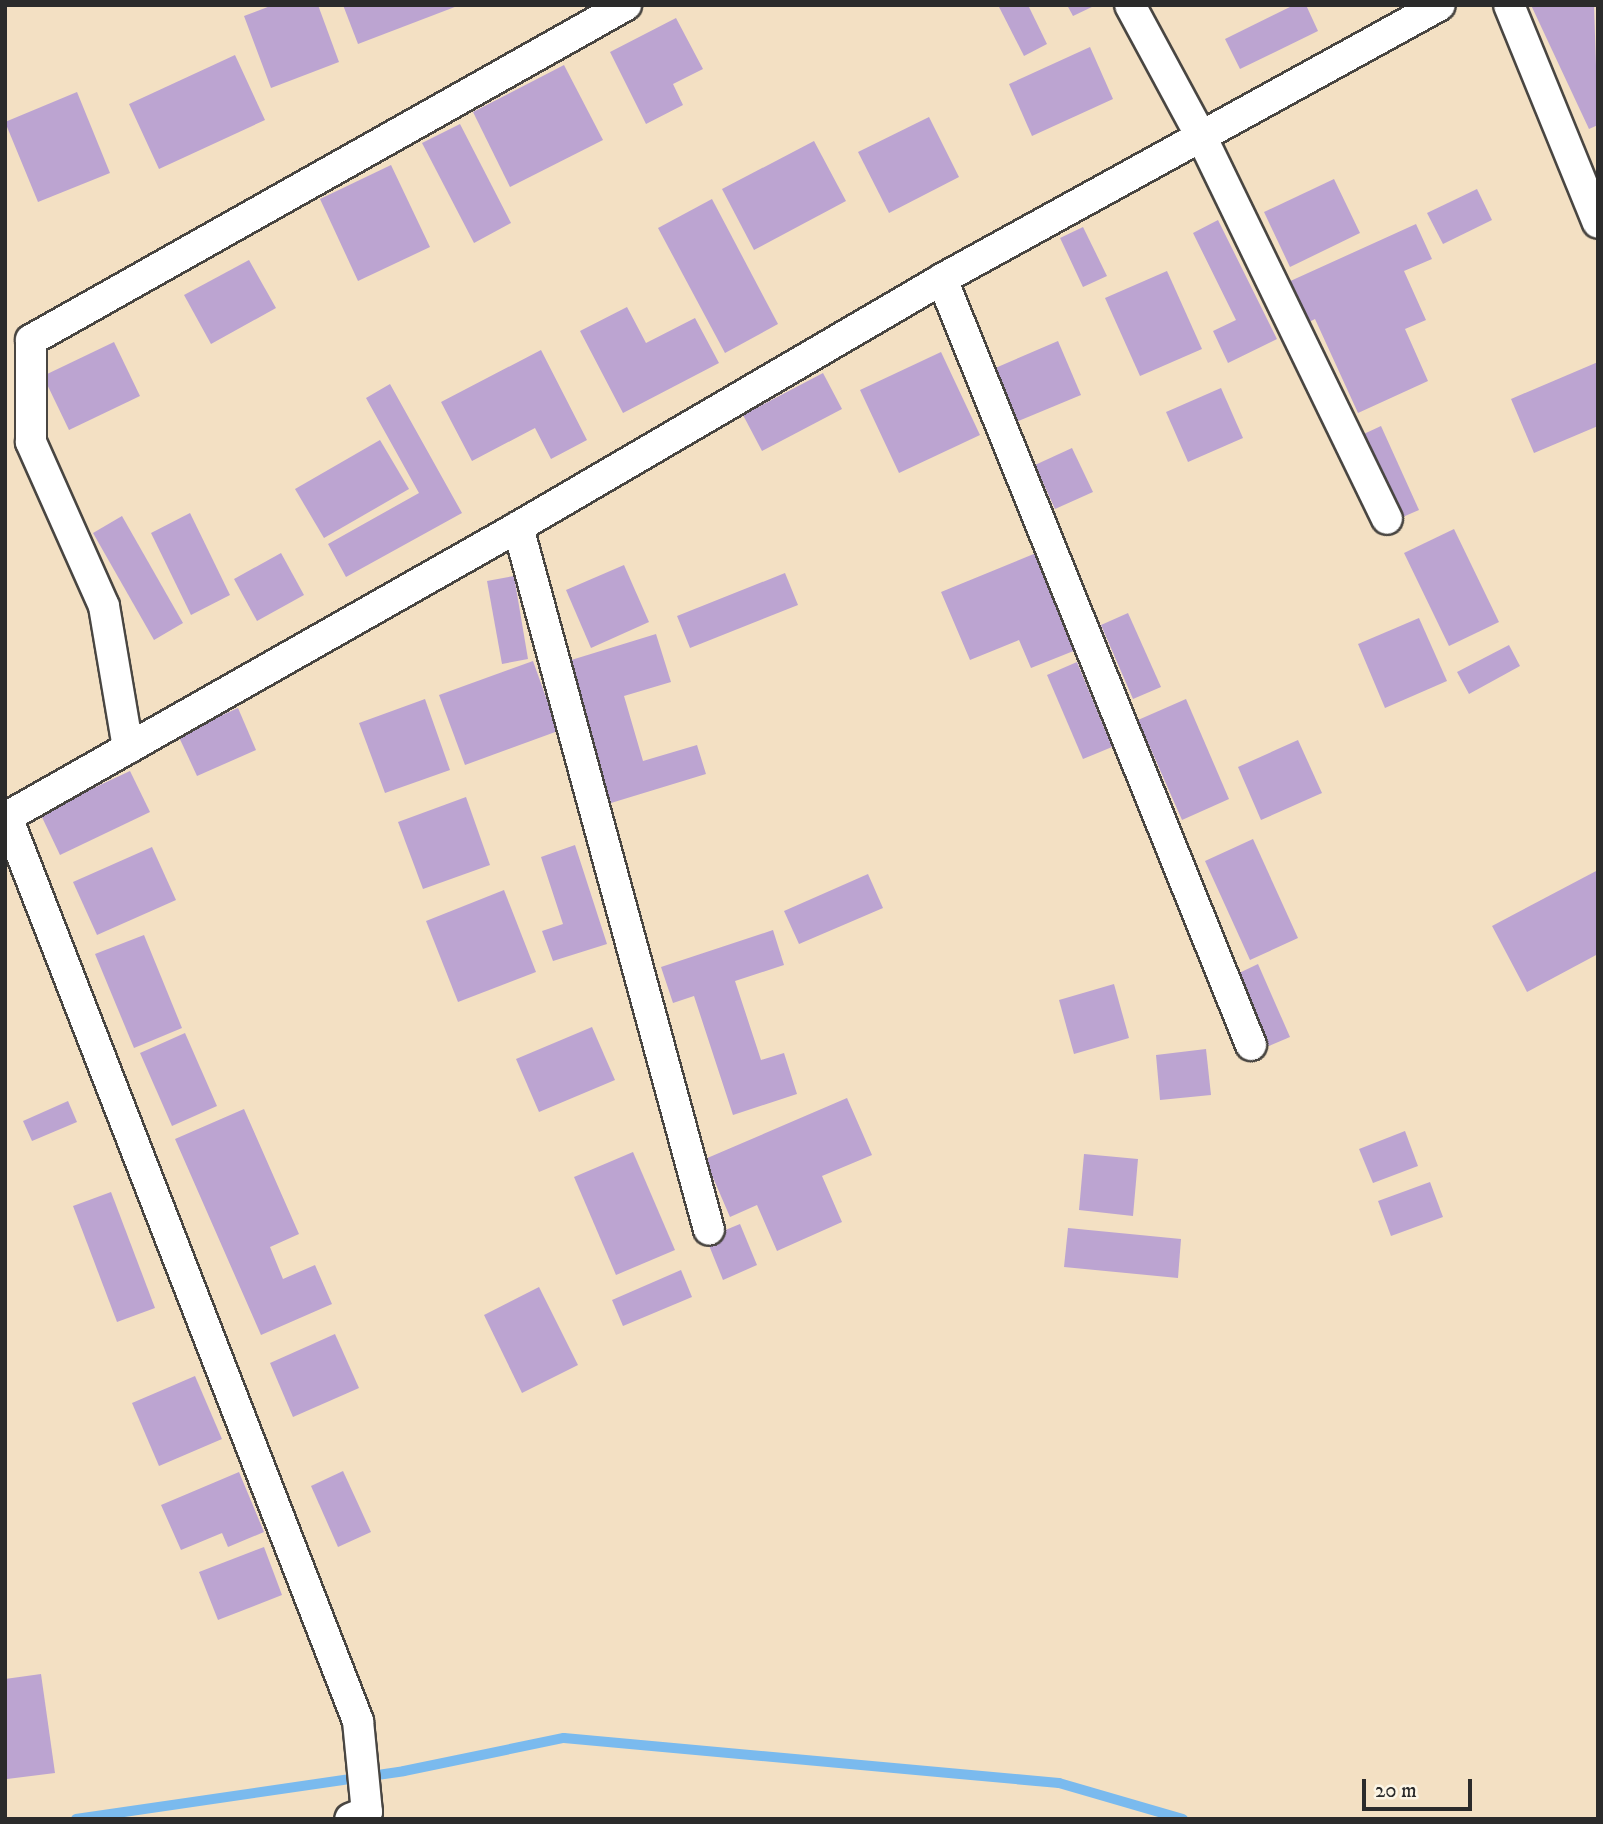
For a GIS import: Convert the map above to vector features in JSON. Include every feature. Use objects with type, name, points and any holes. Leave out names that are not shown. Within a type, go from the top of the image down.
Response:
[{"type":"street","points":[[128,748],[104,606],[31,442],[31,340],[626,5]]},
{"type":"street","points":[[1130,5],[1203,140],[1387,519]]},
{"type":"street","points":[[350,1819],[368,1812],[358,1721],[6,817],[518,527],[942,279],[1203,140],[1440,5]]},
{"type":"street","points":[[1509,5],[1598,223]]},
{"type":"street","points":[[942,279],[1251,1045]]},
{"type":"street","points":[[518,527],[709,1230]]},
{"type":"building","points":[[273,5],[318,5],[339,62],[271,88],[244,16]]},
{"type":"building","points":[[343,5],[460,5],[358,44]]},
{"type":"building","points":[[998,5],[1028,5],[1047,44],[1024,56]]},
{"type":"building","points":[[1067,5],[1096,5],[1073,16]]},
{"type":"building","points":[[1294,5],[1306,5],[1318,31],[1240,69],[1225,39]]},
{"type":"building","points":[[1531,5],[1594,5],[1598,125],[1589,129]]},
{"type":"building","points":[[676,18],[703,69],[673,84],[683,105],[646,124],[610,52]]},
{"type":"building","points":[[1090,47],[1113,99],[1032,136],[1009,84]]},
{"type":"building","points":[[235,55],[265,120],[159,169],[129,104]]},
{"type":"building","points":[[564,65],[603,140],[510,187],[473,112]]},
{"type":"building","points":[[77,92],[110,173],[38,202],[5,122]]},
{"type":"building","points":[[929,117],[959,177],[889,213],[858,152]]},
{"type":"building","points":[[460,124],[511,223],[474,243],[422,143]]},
{"type":"building","points":[[814,141],[846,201],[754,250],[722,189]]},
{"type":"building","points":[[391,165],[430,247],[358,281],[320,199]]},
{"type":"building","points":[[1334,179],[1360,233],[1290,267],[1264,212]]},
{"type":"building","points":[[1477,189],[1492,220],[1443,244],[1427,213]]},
{"type":"building","points":[[712,199],[778,324],[725,353],[658,228]]},
{"type":"building","points":[[1218,220],[1277,339],[1228,363],[1213,331],[1236,320],[1193,233]]},
{"type":"building","points":[[1416,224],[1432,259],[1404,271],[1426,320],[1405,329],[1428,381],[1358,413],[1315,319],[1305,324],[1286,283]]},
{"type":"building","points":[[1083,227],[1107,276],[1083,287],[1060,238]]},
{"type":"building","points":[[249,260],[276,308],[211,344],[184,295]]},
{"type":"building","points":[[1167,271],[1202,349],[1140,376],[1105,298]]},
{"type":"building","points":[[627,307],[646,343],[695,318],[719,363],[623,413],[580,331]]},
{"type":"building","points":[[1058,341],[1081,395],[1016,422],[993,369]]},
{"type":"building","points":[[114,342],[140,396],[69,430],[43,376]]},
{"type":"building","points":[[541,350],[587,440],[551,459],[535,428],[472,461],[441,402]]},
{"type":"building","points":[[941,352],[980,435],[899,473],[860,390]]},
{"type":"building","points":[[1598,362],[1598,426],[1534,453],[1511,399]]},
{"type":"building","points":[[823,373],[842,409],[762,451],[743,415]]},
{"type":"building","points":[[390,384],[462,513],[346,577],[328,544],[419,493],[366,398]]},
{"type":"building","points":[[1221,388],[1243,438],[1188,462],[1166,412]]},
{"type":"building","points":[[1381,426],[1419,510],[1391,522],[1353,439]]},
{"type":"building","points":[[380,440],[409,489],[324,538],[295,489]]},
{"type":"building","points":[[1072,448],[1093,492],[1055,509],[1035,465]]},
{"type":"building","points":[[190,513],[230,595],[191,615],[151,533]]},
{"type":"building","points":[[122,516],[183,623],[154,640],[93,533]]},
{"type":"building","points":[[1454,529],[1499,622],[1449,646],[1404,553]]},
{"type":"building","points":[[1041,551],[1081,648],[1031,668],[1019,640],[970,660],[941,592]]},
{"type":"building","points":[[281,553],[304,595],[257,621],[234,579]]},
{"type":"building","points":[[624,565],[649,622],[591,648],[566,590]]},
{"type":"building","points":[[785,573],[798,605],[690,648],[677,616]]},
{"type":"building","points":[[514,576],[528,659],[502,664],[487,581]]},
{"type":"building","points":[[1128,613],[1161,687],[1133,699],[1101,625]]},
{"type":"building","points":[[1419,618],[1447,681],[1385,708],[1358,644]]},
{"type":"building","points":[[656,634],[671,682],[624,696],[643,761],[697,745],[706,774],[611,803],[568,661]]},
{"type":"building","points":[[1509,645],[1520,666],[1469,694],[1457,672]]},
{"type":"building","points":[[533,661],[558,731],[465,765],[439,695]]},
{"type":"building","points":[[1077,662],[1112,747],[1083,759],[1047,675]]},
{"type":"building","points":[[425,699],[450,770],[385,793],[359,723]]},
{"type":"building","points":[[1186,699],[1229,799],[1182,820],[1138,720]]},
{"type":"building","points":[[238,708],[256,750],[197,776],[178,735]]},
{"type":"building","points":[[1298,740],[1322,793],[1261,820],[1238,767]]},
{"type":"building","points":[[130,771],[150,812],[60,855],[40,813]]},
{"type":"building","points":[[466,797],[490,865],[423,889],[398,822]]},
{"type":"building","points":[[1253,839],[1298,938],[1250,960],[1205,861]]},
{"type":"building","points":[[575,845],[607,944],[553,961],[542,931],[563,924],[541,857]]},
{"type":"building","points":[[152,847],[176,900],[97,935],[73,882]]},
{"type":"building","points":[[1598,870],[1598,954],[1527,992],[1492,926]]},
{"type":"building","points":[[868,874],[883,908],[799,944],[784,911]]},
{"type":"building","points":[[504,890],[536,972],[458,1002],[426,921]]},
{"type":"building","points":[[773,930],[784,965],[735,981],[761,1060],[784,1053],[797,1094],[733,1115],[694,996],[673,1003],[661,967]]},
{"type":"building","points":[[144,935],[182,1028],[134,1048],[95,954]]},
{"type":"building","points":[[1258,964],[1290,1037],[1269,1046],[1237,974]]},
{"type":"building","points":[[1114,984],[1129,1038],[1074,1054],[1059,1000]]},
{"type":"building","points":[[592,1027],[615,1080],[539,1112],[516,1059]]},
{"type":"building","points":[[185,1033],[217,1106],[172,1126],[140,1053]]},
{"type":"building","points":[[1206,1049],[1211,1095],[1160,1100],[1156,1055]]},
{"type":"building","points":[[847,1098],[872,1155],[822,1176],[842,1222],[777,1251],[757,1205],[730,1217],[705,1159]]},
{"type":"building","points":[[68,1101],[77,1122],[32,1141],[23,1121]]},
{"type":"building","points":[[244,1109],[299,1234],[270,1247],[283,1279],[315,1265],[332,1304],[261,1335],[175,1139]]},
{"type":"building","points":[[1405,1131],[1418,1166],[1373,1183],[1359,1149]]},
{"type":"building","points":[[633,1152],[675,1250],[616,1275],[574,1177]]},
{"type":"building","points":[[1084,1154],[1138,1159],[1133,1216],[1079,1210]]},
{"type":"building","points":[[1430,1182],[1443,1217],[1391,1236],[1378,1201]]},
{"type":"building","points":[[111,1192],[155,1308],[117,1322],[73,1206]]},
{"type":"building","points":[[740,1224],[757,1265],[723,1280],[706,1238]]},
{"type":"building","points":[[1068,1228],[1181,1239],[1178,1278],[1064,1267]]},
{"type":"building","points":[[681,1270],[692,1297],[623,1326],[612,1300]]},
{"type":"building","points":[[539,1287],[578,1365],[522,1393],[484,1315]]},
{"type":"building","points":[[335,1334],[359,1388],[293,1417],[270,1363]]},
{"type":"building","points":[[195,1376],[222,1439],[159,1466],[132,1403]]},
{"type":"building","points":[[343,1471],[371,1532],[338,1547],[311,1486]]},
{"type":"building","points":[[239,1472],[264,1532],[228,1547],[222,1533],[181,1550],[161,1505]]},
{"type":"building","points":[[264,1547],[282,1595],[218,1620],[199,1572]]},
{"type":"building","points":[[41,1674],[55,1773],[7,1779],[5,1679]]},
{"type":"waterway","points":[[76,1819],[404,1771],[564,1738],[1059,1783],[1183,1819]]}]
